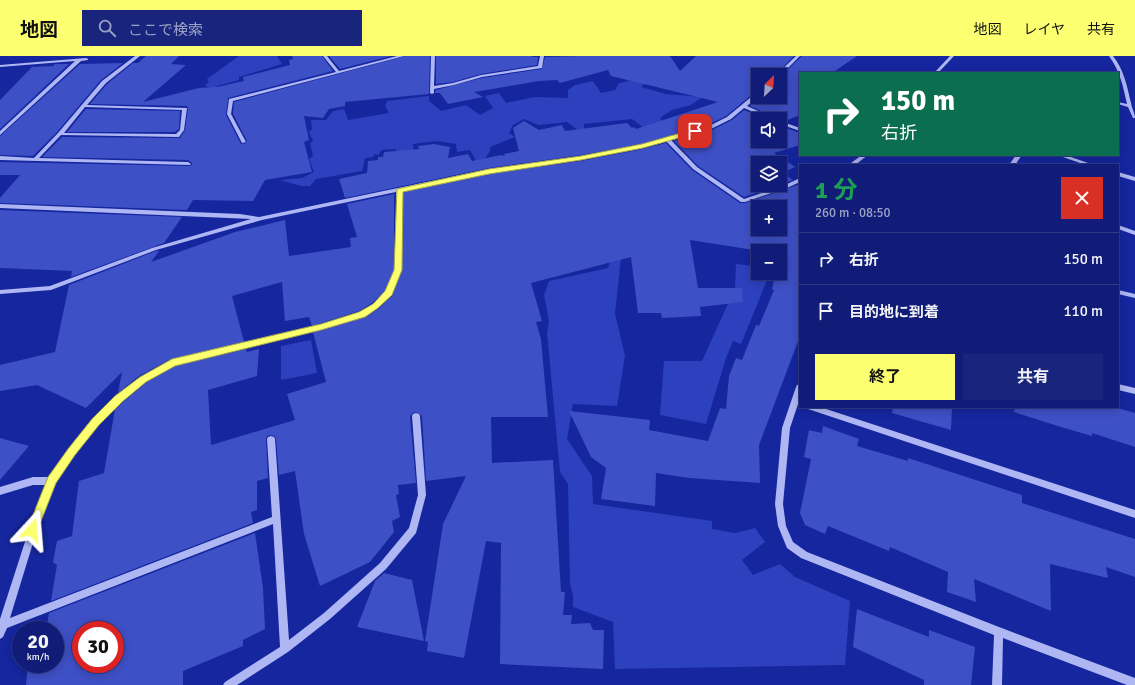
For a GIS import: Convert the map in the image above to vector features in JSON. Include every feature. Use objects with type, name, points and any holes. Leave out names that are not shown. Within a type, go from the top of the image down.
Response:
[{"type":"street","points":[[325,56],[338,72]]},
{"type":"street","points":[[244,142],[229,114],[231,100],[402,56]]},
{"type":"street","points":[[433,56],[432,90],[481,76],[540,67],[542,56]]},
{"type":"street","points":[[785,68],[798,56]]},
{"type":"street","points":[[937,72],[952,56]]},
{"type":"street","points":[[1111,56],[1117,64],[1126,85],[1129,106],[1135,117]]},
{"type":"street","points":[[128,59],[136,58]]},
{"type":"street","points":[[35,159],[60,134],[104,82],[136,58]]},
{"type":"street","points":[[0,134],[79,60]]},
{"type":"street","points":[[0,66],[86,60]]},
{"type":"street","points":[[0,292],[51,288],[154,249],[261,218],[489,172],[581,158],[667,139],[710,128],[729,118],[751,100]]},
{"type":"street","points":[[1119,103],[1129,106]]},
{"type":"street","points":[[60,134],[177,136],[182,130],[185,109],[83,106]]},
{"type":"street","points":[[744,106],[758,112]]},
{"type":"street","points":[[787,125],[799,130]]},
{"type":"street","points":[[667,139],[695,168],[743,201],[799,180]]},
{"type":"street","points":[[853,164],[861,156]]},
{"type":"street","points":[[1063,156],[1088,164]]},
{"type":"street","points":[[0,158],[188,164]]},
{"type":"street","points":[[1119,174],[1135,179]]},
{"type":"street","points":[[1,628],[36,517],[51,481],[95,422],[118,399],[143,380],[172,363],[321,327],[362,314],[376,306],[389,293],[398,270],[399,190]]},
{"type":"street","points":[[0,206],[233,215],[261,218]]},
{"type":"street","points":[[1119,227],[1135,232]]},
{"type":"street","points":[[1119,292],[1135,296]]},
{"type":"street","points":[[1119,386],[1135,391]]},
{"type":"street","points":[[799,392],[797,403],[786,428],[779,504],[782,526],[790,544],[804,555],[999,632],[1135,682]]},
{"type":"street","points":[[814,408],[1135,514]]},
{"type":"street","points":[[228,685],[285,649],[327,616],[380,569],[413,530],[422,494],[416,416]]},
{"type":"street","points":[[271,439],[285,649]]},
{"type":"street","points":[[0,491],[33,481],[51,481]]},
{"type":"street","points":[[1,628],[276,519]]},
{"type":"street","points":[[997,685],[999,632]]},
{"type":"shaded area","points":[[239,56],[277,56],[282,64],[239,77],[239,80],[217,86],[215,92],[205,85],[209,82],[207,79]]},
{"type":"shaded area","points":[[661,70],[641,87],[666,94],[702,97],[691,105],[672,110],[660,118],[662,122],[644,128],[632,119],[584,124],[584,130],[579,131],[567,122],[539,125],[524,119],[513,125],[509,133],[515,137],[490,147],[490,151],[484,160],[476,161],[470,150],[457,152],[456,144],[437,141],[413,144],[414,155],[395,154],[396,149],[381,150],[379,155],[375,154],[373,157],[365,158],[362,171],[316,179],[310,186],[301,186],[280,180],[302,178],[314,172],[309,159],[313,156],[310,143],[313,141],[309,132],[312,129],[311,120],[326,120],[333,111],[344,109],[348,120],[389,113],[385,106],[387,101],[429,96],[429,101],[441,111],[466,105],[480,115],[493,108],[485,96],[499,93],[506,103],[535,97],[568,98],[568,90],[575,85],[593,81],[601,93],[615,90],[619,83],[633,80]]},
{"type":"shaded area","points":[[612,256],[621,258],[615,313],[625,356],[617,406],[573,404],[567,439],[592,476],[593,504],[712,521],[712,529],[735,533],[755,528],[765,542],[742,560],[753,575],[780,564],[795,577],[850,601],[845,665],[615,669],[613,622],[573,607],[573,595],[570,584],[568,484],[560,472],[547,333],[549,321],[544,295],[549,281],[608,268]]},
{"type":"shaded area","points":[[736,264],[751,266],[751,280],[767,280],[741,344],[733,341],[726,358],[706,424],[660,415],[664,361],[702,361],[735,288]]},
{"type":"shaded area","points":[[311,340],[317,373],[281,380],[281,346]]},
{"type":"building","points":[[146,56],[179,56],[171,64],[186,65],[143,102],[199,88],[217,87],[244,81],[243,77],[290,65],[289,60],[293,59],[292,56],[322,56],[333,71],[228,98],[226,115],[241,144],[246,143],[247,141],[233,114],[234,102],[405,56],[430,56],[429,94],[345,102],[345,106],[329,109],[323,118],[304,116],[309,140],[304,142],[312,172],[265,180],[253,201],[193,200],[187,210],[0,203],[0,198],[20,175],[0,175],[0,162],[192,165],[192,163],[188,160],[42,157],[62,137],[180,138],[185,130],[187,106],[90,104],[107,84],[133,63],[138,63]]},
{"type":"building","points":[[329,56],[391,56],[340,69]]},
{"type":"building","points":[[436,56],[538,57],[537,65],[481,74],[453,82],[436,84]]},
{"type":"building","points":[[670,56],[680,71],[696,56],[794,56],[782,68],[751,68],[751,95],[726,116],[706,126],[642,144],[581,155],[489,168],[345,198],[339,179],[367,173],[368,161],[378,160],[378,157],[383,157],[384,152],[419,149],[418,146],[434,144],[450,147],[448,158],[468,154],[472,161],[501,155],[505,156],[504,154],[519,151],[513,128],[524,121],[539,130],[562,125],[565,131],[627,123],[632,128],[634,127],[636,129],[718,102],[611,76],[608,70],[560,83],[557,80],[539,81],[474,92],[483,97],[448,104],[440,93],[435,93],[436,90],[482,78],[542,69],[545,57]]},
{"type":"building","points":[[802,56],[857,56],[833,72],[799,72],[799,115],[787,120],[787,112],[764,112],[750,106],[752,104],[787,104],[787,70]]},
{"type":"building","points":[[123,63],[101,80],[57,132],[33,156],[0,155],[0,136],[80,64]]},
{"type":"building","points":[[55,64],[69,64],[0,129],[0,100],[32,67],[53,66]]},
{"type":"building","points":[[86,109],[180,111],[179,129],[175,132],[67,132]]},
{"type":"building","points":[[744,110],[751,113],[751,148],[787,148],[787,128],[799,133],[799,145],[774,153],[778,156],[751,156],[751,192],[759,192],[744,197],[698,166],[674,141],[712,130],[732,120]]},
{"type":"building","points":[[666,143],[692,170],[740,203],[751,201],[751,236],[787,236],[787,200],[754,200],[777,192],[787,192],[787,188],[799,184],[799,339],[759,445],[760,483],[689,478],[656,473],[655,506],[601,499],[606,468],[591,457],[569,411],[650,420],[649,430],[708,441],[720,408],[726,409],[729,376],[736,358],[742,360],[756,325],[759,326],[774,290],[772,289],[774,280],[787,280],[787,244],[751,244],[751,250],[690,240],[698,288],[742,288],[743,302],[700,307],[701,316],[662,318],[661,313],[638,313],[631,257],[531,283],[542,321],[536,322],[541,339],[548,417],[491,417],[492,463],[553,460],[561,592],[565,592],[563,615],[572,615],[571,624],[590,623],[593,630],[604,630],[603,669],[500,664],[501,543],[486,541],[464,658],[427,651],[428,642],[425,641],[443,524],[466,476],[426,481],[422,416],[416,412],[410,416],[416,483],[398,485],[399,494],[396,495],[400,517],[392,521],[394,532],[370,562],[320,586],[304,534],[295,471],[279,475],[276,439],[271,435],[267,436],[266,439],[268,478],[257,481],[257,510],[251,512],[253,523],[51,601],[57,565],[53,562],[57,541],[72,536],[79,481],[104,473],[115,409],[147,382],[175,366],[246,349],[247,352],[259,349],[257,376],[208,390],[211,445],[295,420],[287,394],[326,382],[313,332],[365,317],[378,309],[392,296],[402,270],[403,192],[489,174],[581,161]]},
{"type":"building","points":[[787,162],[795,167],[787,171]]},
{"type":"building","points":[[787,176],[793,180],[787,182]]},
{"type":"building","points":[[394,194],[394,270],[385,291],[372,303],[359,311],[312,326],[309,317],[285,321],[282,282],[232,296],[244,342],[169,360],[139,376],[118,393],[122,372],[86,408],[37,385],[0,391],[0,365],[55,352],[69,285],[156,251],[159,251],[151,262],[235,232],[285,220],[289,256],[351,247],[350,238],[357,237],[347,204]]},
{"type":"building","points":[[0,210],[182,217],[164,243],[71,277],[72,271],[0,268]]},
{"type":"building","points":[[893,408],[952,408],[951,430],[892,413]]},
{"type":"building","points":[[1015,408],[1118,408],[1135,413],[1135,447],[1092,433],[1092,436],[1014,412]]},
{"type":"building","points":[[823,426],[859,439],[857,446],[908,461],[908,458],[1022,495],[1022,503],[1135,539],[1135,577],[1106,567],[1108,578],[1050,564],[1051,611],[974,579],[976,602],[947,592],[948,572],[890,547],[889,551],[828,526],[825,534],[805,525],[800,513],[811,459],[804,457],[809,430],[822,433]]},
{"type":"building","points":[[0,438],[29,446],[0,480]]},
{"type":"building","points":[[255,533],[263,588],[265,629],[243,640],[243,646],[183,671],[183,685],[26,685],[27,673],[64,673],[64,621],[48,621],[49,613]]},
{"type":"building","points":[[384,573],[412,580],[424,641],[357,627],[375,581]]},
{"type":"building","points":[[857,609],[929,637],[929,630],[975,647],[971,685],[924,685],[924,680],[853,647]]},
{"type":"route","points":[[32,530],[51,481],[71,452],[95,422],[118,399],[143,380],[172,363],[321,327],[362,314],[376,306],[389,293],[398,270],[399,190],[489,172],[581,158],[643,146],[695,131]]}]
